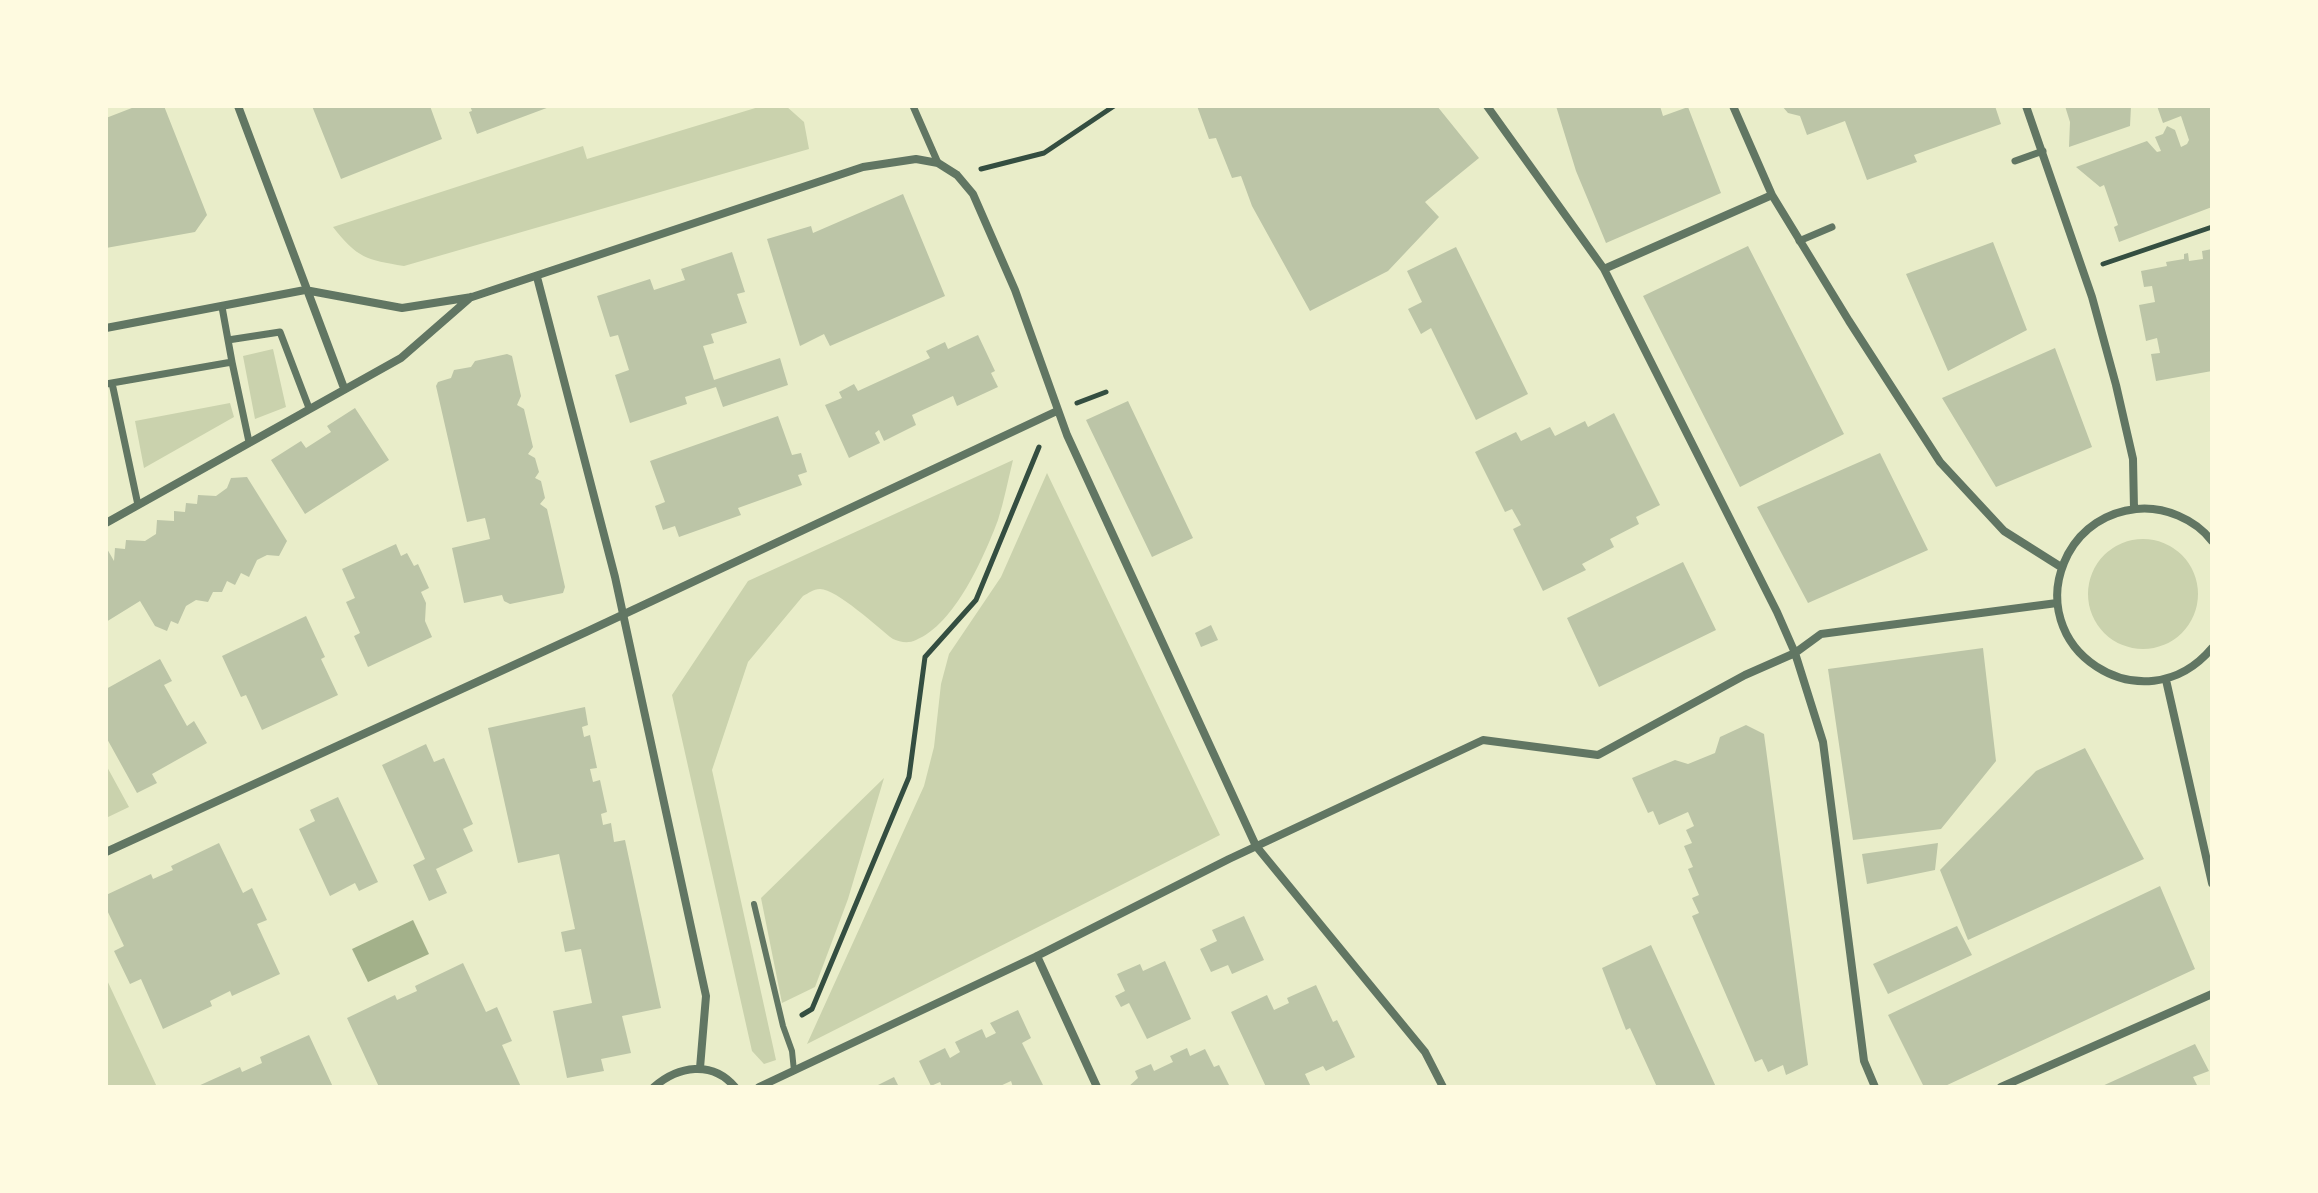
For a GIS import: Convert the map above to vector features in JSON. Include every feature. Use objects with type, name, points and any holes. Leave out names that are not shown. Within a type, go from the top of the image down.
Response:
[{"type":"street","points":[[238,106],[344,388]]},
{"type":"street","points":[[913,106],[938,163]]},
{"type":"street","points":[[1487,106],[1604,269],[1795,653],[1823,742],[1864,1061],[1875,1087]]},
{"type":"street","points":[[1733,106],[1772,195],[1940,462],[2004,531],[2061,567]]},
{"type":"street","points":[[2026,106],[2083,271],[2116,385],[2133,459],[2134,509]]},
{"type":"street","points":[[2015,161],[2043,151]]},
{"type":"street","points":[[106,328],[305,290],[402,308],[472,297],[863,167],[916,159],[938,163],[957,175],[973,194],[1015,290],[1057,411],[1256,846],[1425,1052],[1443,1087]]},
{"type":"street","points":[[1604,269],[1772,195]]},
{"type":"street","points":[[1799,241],[1832,227]]},
{"type":"street","points":[[537,277],[623,615],[706,996],[700,1068]]},
{"type":"street","points":[[106,523],[401,358],[472,297]]},
{"type":"street","points":[[222,307],[249,442]]},
{"type":"street","points":[[228,340],[280,332],[309,408]]},
{"type":"street","points":[[138,505],[109,383],[232,362]]},
{"type":"street","points":[[106,852],[623,615],[1057,411]]},
{"type":"street","points":[[2212,541],[2183,516],[2149,507],[2121,510],[2095,522],[2074,542],[2061,567],[2057,603],[2065,632],[2082,657],[2107,674],[2136,682],[2166,680],[2198,664],[2212,648]]},
{"type":"street","points":[[759,1087],[1037,956],[1256,846],[1483,740],[1598,755],[1745,675],[1795,653],[1821,634],[2057,603]]},
{"type":"street","points":[[2166,680],[2212,883]]},
{"type":"street","points":[[1037,956],[1097,1087]]},
{"type":"street","points":[[2001,1087],[2212,994]]},
{"type":"street","points":[[654,1087],[667,1076],[683,1069],[700,1068],[717,1073],[735,1087]]},
{"type":"lane","points":[[754,904],[783,1026],[792,1051],[794,1071]]},
{"type":"path","points":[[957,175],[1044,153],[1114,106]]},
{"type":"path","points":[[2083,271],[2212,227]]},
{"type":"path","points":[[783,1026],[812,1009],[909,777],[925,657],[976,600],[1028,466],[1057,411]]},
{"type":"shaded area","points":[[762,106],[786,106],[804,122],[809,149],[404,266],[364,256],[333,227],[583,146],[587,159]]},
{"type":"shaded area","points":[[273,349],[286,407],[255,419],[243,356]]},
{"type":"shaded area","points":[[230,403],[234,417],[144,468],[135,421]]},
{"type":"shaded area","points":[[1013,460],[998,520],[985,552],[955,605],[930,632],[910,642],[893,639],[836,595],[818,589],[803,596],[748,662],[712,770],[776,1060],[764,1064],[752,1051],[672,695],[748,581]]},
{"type":"shaded area","points":[[1047,473],[1220,835],[807,1044],[924,786],[934,747],[941,684],[949,654],[1001,577]]},
{"type":"shaded area","points":[[2143,539],[2164,543],[2182,555],[2194,573],[2198,594],[2194,615],[2182,633],[2164,645],[2143,649],[2122,645],[2104,633],[2092,615],[2088,594],[2092,573],[2104,555],[2122,543]]},
{"type":"shaded area","points":[[106,765],[129,807],[106,818]]},
{"type":"shaded area","points":[[884,778],[848,899],[815,987],[782,1003],[761,898]]},
{"type":"shaded area","points":[[413,920],[429,954],[368,982],[352,949]]},
{"type":"shaded area","points":[[106,978],[157,1087],[106,1087]]},
{"type":"building","points":[[137,106],[164,106],[207,215],[195,232],[106,248],[106,118]]},
{"type":"building","points":[[312,106],[430,106],[442,139],[341,179]]},
{"type":"building","points":[[470,106],[552,106],[477,134],[469,112],[472,111]]},
{"type":"building","points":[[1197,106],[1437,106],[1479,158],[1425,202],[1439,217],[1388,271],[1310,311],[1252,206],[1241,176],[1232,178],[1216,138],[1209,139]]},
{"type":"building","points":[[1556,106],[1660,106],[1663,116],[1688,107],[1721,193],[1606,243],[1576,171]]},
{"type":"building","points":[[1782,106],[1995,106],[2001,124],[1914,155],[1917,162],[1867,180],[1845,121],[1807,135],[1800,116],[1788,113]]},
{"type":"building","points":[[2065,106],[2131,106],[2130,126],[2069,147],[2070,122]]},
{"type":"building","points":[[2157,106],[2212,106],[2212,207],[2119,242],[2114,227],[2118,225],[2104,185],[2100,187],[2076,167],[2147,141],[2157,152],[2161,151],[2155,137],[2163,134],[2167,126],[2175,130],[2181,147],[2187,144],[2189,140],[2181,116],[2163,123]]},
{"type":"building","points":[[903,194],[945,296],[830,346],[824,334],[800,346],[767,239],[811,226],[813,233]]},
{"type":"building","points":[[1993,242],[2027,330],[1948,371],[1906,274]]},
{"type":"building","points":[[1748,246],[1844,434],[1740,487],[1643,296]]},
{"type":"building","points":[[1456,247],[1528,394],[1476,420],[1431,328],[1421,334],[1408,309],[1422,302],[1407,271]]},
{"type":"building","points":[[2212,249],[2212,371],[2156,381],[2151,354],[2160,353],[2157,338],[2146,341],[2139,305],[2155,302],[2152,286],[2144,287],[2141,271],[2167,266],[2166,262],[2184,259],[2184,254],[2188,253],[2189,261],[2203,259],[2202,251]]},
{"type":"building","points":[[732,252],[745,292],[737,294],[747,323],[711,334],[714,343],[703,346],[714,380],[780,358],[788,385],[723,407],[716,387],[685,397],[687,404],[630,423],[615,375],[629,370],[618,335],[610,337],[597,296],[650,279],[654,290],[685,280],[681,269]]},
{"type":"building","points":[[978,335],[995,371],[991,373],[998,387],[957,406],[953,396],[912,415],[916,425],[884,441],[879,430],[875,433],[880,443],[849,458],[825,405],[842,398],[839,392],[854,384],[858,391],[930,358],[926,351],[945,342],[948,349]]},
{"type":"building","points":[[2055,348],[2092,447],[1996,487],[1942,398]]},
{"type":"building","points":[[507,354],[512,356],[521,396],[517,405],[524,409],[533,447],[528,454],[535,458],[539,472],[535,478],[541,481],[545,498],[540,504],[547,509],[565,587],[563,593],[510,604],[504,601],[502,595],[464,603],[452,548],[490,539],[485,518],[467,522],[436,386],[438,382],[451,378],[454,370],[471,367],[475,361]]},
{"type":"building","points":[[1128,401],[1193,538],[1152,557],[1086,420]]},
{"type":"building","points":[[355,408],[389,460],[305,514],[271,460],[301,441],[306,448],[331,432],[327,426]]},
{"type":"building","points":[[1614,413],[1660,505],[1636,517],[1639,524],[1610,539],[1614,547],[1582,564],[1586,570],[1543,591],[1513,529],[1521,525],[1512,509],[1505,512],[1475,452],[1516,432],[1521,441],[1550,427],[1555,436],[1585,421],[1588,427]]},
{"type":"building","points":[[778,416],[792,455],[801,453],[807,472],[798,475],[802,485],[738,508],[741,515],[679,537],[675,526],[663,530],[655,506],[665,502],[650,461]]},
{"type":"building","points":[[1880,453],[1928,550],[1808,603],[1757,507]]},
{"type":"building","points":[[247,477],[287,541],[279,556],[267,555],[257,560],[249,577],[241,573],[235,585],[227,581],[222,592],[213,592],[208,602],[196,600],[186,606],[178,624],[171,621],[167,631],[155,626],[140,601],[106,622],[106,547],[114,561],[115,548],[125,549],[126,540],[145,541],[156,534],[157,520],[174,521],[174,511],[185,512],[186,503],[197,504],[198,495],[216,496],[227,488],[231,478]]},
{"type":"building","points":[[396,544],[401,556],[407,553],[414,566],[418,564],[429,588],[421,592],[426,603],[425,621],[432,637],[368,667],[354,636],[360,633],[346,602],[355,598],[342,569]]},
{"type":"building","points":[[1683,562],[1716,630],[1599,687],[1567,618]]},
{"type":"building","points":[[306,616],[338,695],[262,730],[246,695],[241,697],[222,656]]},
{"type":"building","points":[[1211,625],[1218,640],[1201,647],[1195,633]]},
{"type":"building","points":[[1983,648],[1996,761],[1941,829],[1853,840],[1828,669]]},
{"type":"building","points":[[160,659],[172,681],[164,685],[187,726],[194,721],[207,743],[152,774],[157,783],[137,793],[106,737],[106,689]]},
{"type":"building","points":[[585,707],[588,725],[582,727],[584,737],[590,735],[597,768],[590,769],[593,782],[600,780],[607,812],[601,814],[603,825],[611,823],[614,842],[625,840],[661,1008],[622,1016],[631,1053],[601,1059],[604,1071],[567,1078],[553,1011],[592,1003],[581,949],[565,952],[561,932],[575,929],[559,854],[518,863],[488,728]]},
{"type":"building","points":[[1746,725],[1764,734],[1808,1065],[1786,1075],[1783,1065],[1768,1072],[1762,1059],[1755,1062],[1692,916],[1699,913],[1692,898],[1699,895],[1688,869],[1693,867],[1684,846],[1692,843],[1686,830],[1694,826],[1688,812],[1659,825],[1653,811],[1648,813],[1632,778],[1675,760],[1688,764],[1715,753],[1720,737]]},
{"type":"building","points":[[426,744],[434,762],[444,758],[473,824],[463,829],[473,851],[436,869],[447,893],[429,901],[413,865],[425,859],[382,765]]},
{"type":"building","points":[[2085,748],[2144,859],[1968,940],[1940,870],[2036,771]]},
{"type":"building","points":[[338,797],[378,882],[359,891],[355,883],[330,896],[299,829],[315,821],[310,810]]},
{"type":"building","points":[[219,843],[243,893],[252,888],[267,920],[257,924],[280,974],[232,996],[230,991],[210,1001],[212,1006],[163,1029],[141,979],[130,984],[114,951],[124,946],[106,908],[106,895],[151,874],[153,879],[173,870],[171,866]]},
{"type":"building","points":[[1938,843],[1935,870],[1867,884],[1862,854]]},
{"type":"building","points":[[2160,886],[2195,969],[1943,1087],[1924,1087],[1888,1015]]},
{"type":"building","points":[[1244,916],[1264,960],[1232,974],[1228,965],[1211,972],[1200,949],[1217,941],[1212,930]]},
{"type":"building","points":[[1957,926],[1972,955],[1888,994],[1873,964]]},
{"type":"building","points":[[1651,945],[1716,1087],[1657,1087],[1630,1028],[1626,1030],[1602,968]]},
{"type":"building","points":[[1165,961],[1191,1019],[1147,1039],[1129,1003],[1121,1007],[1115,996],[1125,991],[1117,974],[1140,964],[1143,971]]},
{"type":"building","points":[[463,963],[486,1012],[497,1007],[512,1041],[502,1045],[521,1087],[379,1087],[347,1018],[395,995],[397,1000],[417,991],[415,986]]},
{"type":"building","points":[[1316,985],[1333,1022],[1337,1020],[1355,1057],[1326,1071],[1323,1066],[1305,1074],[1311,1087],[1266,1087],[1231,1012],[1267,995],[1274,1010],[1289,1003],[1287,998]]},
{"type":"building","points":[[1018,1010],[1031,1038],[1022,1043],[1044,1087],[1013,1087],[1011,1081],[998,1087],[942,1087],[940,1082],[931,1086],[919,1061],[945,1048],[950,1058],[960,1052],[955,1042],[982,1029],[986,1038],[996,1033],[990,1023]]},
{"type":"building","points":[[309,1035],[333,1087],[196,1087],[240,1067],[242,1072],[262,1063],[260,1057]]},
{"type":"building","points":[[2195,1044],[2209,1071],[2193,1077],[2198,1087],[2100,1087]]},
{"type":"building","points":[[1187,1048],[1190,1056],[1205,1049],[1214,1067],[1219,1065],[1230,1087],[1128,1087],[1138,1078],[1135,1071],[1151,1064],[1154,1071],[1173,1062],[1170,1056]]},
{"type":"building","points":[[894,1077],[899,1087],[874,1087]]}]
